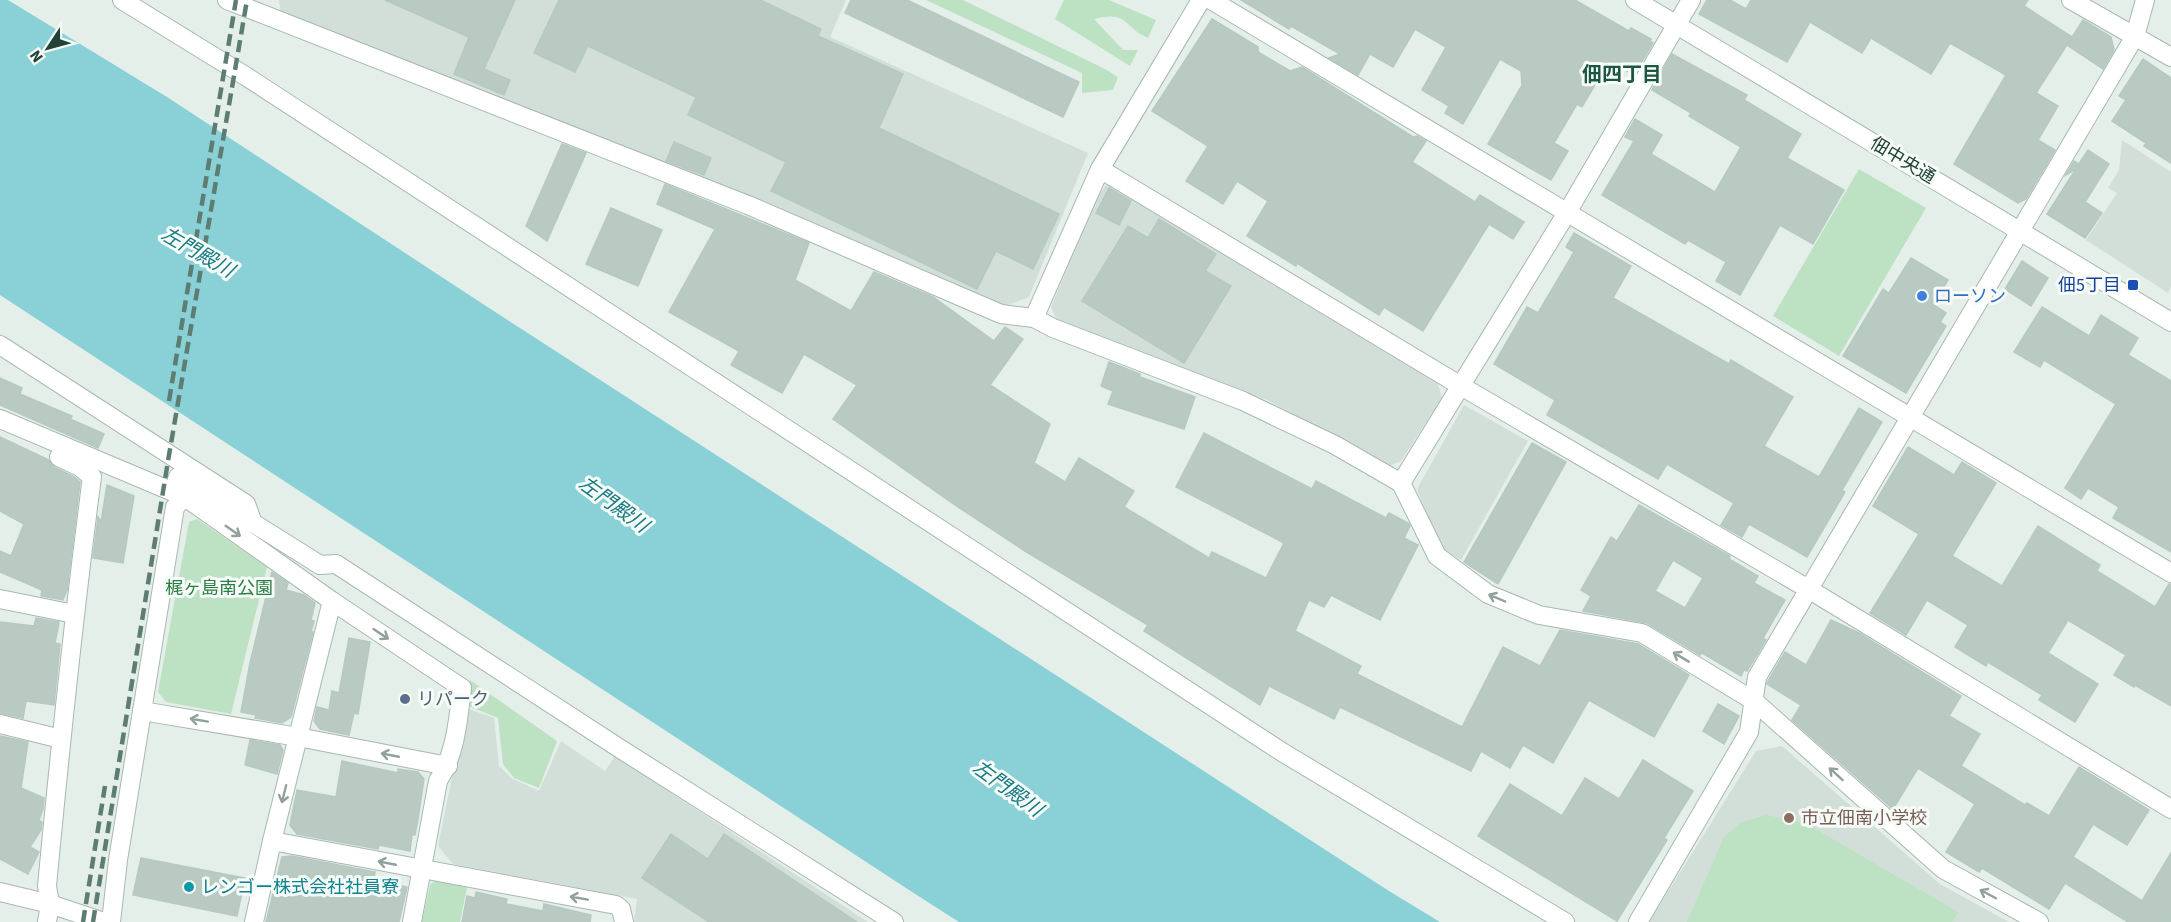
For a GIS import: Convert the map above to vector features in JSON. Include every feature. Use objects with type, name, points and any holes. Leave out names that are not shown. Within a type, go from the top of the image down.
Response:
[{"type":"street","points":[[122,0],[247,77],[1282,752],[1565,922]]},
{"type":"street","points":[[227,0],[258,6],[748,205],[1001,314],[1034,318],[1053,328],[1243,401],[1335,445],[1401,483],[1437,556],[1488,594],[1539,615],[1642,633],[1754,702],[1943,869],[2039,922]]},
{"type":"street","points":[[1034,318],[1100,169],[1201,0]]},
{"type":"street","points":[[1211,0],[2171,573]]},
{"type":"street","name":"佃中央通","points":[[1635,0],[2171,322]]},
{"type":"street","points":[[1401,483],[1568,211],[1691,0]]},
{"type":"street","points":[[2071,0],[2171,57]]},
{"type":"street","points":[[1638,922],[1749,732],[1757,677],[2135,36],[2145,0]]},
{"type":"street","points":[[1100,169],[1461,386],[1810,590],[2171,809]]},
{"type":"street","points":[[0,345],[246,504],[253,523]]},
{"type":"street","points":[[0,419],[179,494],[462,688],[458,724],[448,766],[438,781],[412,922]]},
{"type":"street","points":[[0,430],[80,467],[92,477],[61,739],[47,922]]},
{"type":"street","points":[[111,922],[118,860],[179,494],[178,477],[320,566],[336,564],[619,748],[894,922]]},
{"type":"street","points":[[0,599],[74,614]]},
{"type":"street","points":[[254,922],[332,601]]},
{"type":"street","points":[[142,711],[298,737],[448,766]]},
{"type":"street","points":[[0,724],[61,739]]},
{"type":"street","points":[[272,841],[616,905],[621,909],[624,922]]},
{"type":"street","points":[[0,892],[50,904],[104,922]]},
{"type":"shaded area","points":[[279,0],[846,0],[830,37],[1088,153],[1029,297],[1005,306],[281,18]]},
{"type":"shaded area","points":[[2122,140],[2171,172],[2171,287],[2168,293],[2086,240],[2117,193],[2108,188],[2119,170]]},
{"type":"shaded area","points":[[1107,183],[1437,381],[1442,398],[1401,461],[1389,466],[1267,400],[1057,321],[1051,307],[1095,201]]},
{"type":"shaded area","points":[[1464,405],[1528,441],[1461,560],[1439,546],[1417,489]]},
{"type":"shaded area","points":[[466,708],[494,718],[499,766],[511,778],[539,791],[561,741],[605,771],[615,756],[868,922],[634,922],[637,899],[453,864],[438,846]]},
{"type":"shaded area","name":"市立佃南小学校","points":[[1782,746],[1940,884],[2009,922],[1649,922],[1756,751]]},
{"type":"green space","points":[[926,0],[963,0],[1105,69],[1118,77],[1113,90],[1082,93],[1082,73]]},
{"type":"green space","points":[[1064,0],[1109,0],[1156,20],[1148,38],[1120,18],[1094,19],[1123,50],[1138,50],[1130,66],[1055,19]]},
{"type":"green space","points":[[1859,169],[1926,208],[1839,356],[1773,316]]},
{"type":"green space","name":"梶ヶ島南公園","points":[[197,519],[267,567],[231,714],[166,702],[158,692],[189,522]]},
{"type":"green space","points":[[470,680],[557,741],[539,788],[514,778],[503,764],[498,718],[466,705]]},
{"type":"green space","points":[[1766,815],[1805,823],[1958,912],[1952,922],[1687,922],[1724,837],[1740,823]]},
{"type":"green space","points":[[435,881],[467,887],[460,922],[422,922],[430,885]]},
{"type":"water","name":"左門殿川","points":[[0,0],[8,0],[167,97],[486,306],[1440,922],[959,922],[909,890],[0,295]]},
{"type":"building","points":[[385,0],[515,0],[484,69],[510,80],[504,95],[454,74],[469,37]]},
{"type":"building","points":[[559,0],[760,0],[821,29],[818,36],[903,74],[879,128],[1059,214],[1033,269],[996,251],[977,289],[771,191],[786,162],[688,115],[696,97],[588,46],[575,72],[534,53]]},
{"type":"building","points":[[851,0],[907,0],[1079,82],[1063,117],[845,13]]},
{"type":"building","points":[[1241,0],[1575,0],[1629,31],[1631,28],[1651,39],[1653,43],[1634,75],[1609,61],[1582,107],[1577,104],[1554,143],[1568,151],[1551,180],[1488,144],[1522,85],[1521,71],[1500,59],[1463,124],[1445,113],[1449,106],[1422,90],[1446,47],[1415,29],[1393,67],[1370,54],[1358,75],[1329,58],[1340,54],[1291,26],[1289,29]]},
{"type":"building","points":[[1707,0],[1730,0],[1746,9],[1751,0],[2028,0],[2024,6],[2072,37],[2036,93],[2058,106],[2038,140],[2055,150],[2026,199],[2018,203],[1954,164],[2006,75],[1950,43],[1931,74],[1871,38],[1862,53],[1810,22],[1787,62],[1699,14]]},
{"type":"building","points":[[1212,19],[1258,47],[1258,52],[1290,71],[1302,67],[1413,137],[1417,136],[1426,141],[1412,162],[1475,202],[1480,195],[1524,222],[1513,239],[1489,224],[1423,331],[1384,307],[1379,315],[1297,263],[1296,266],[1247,236],[1268,201],[1237,181],[1223,204],[1186,181],[1208,146],[1152,111]]},
{"type":"building","points":[[2083,20],[2111,37],[2114,50],[2103,69],[2067,45]]},
{"type":"building","points":[[1672,54],[1747,95],[1744,100],[1801,134],[1787,158],[1844,190],[1813,244],[1780,225],[1740,295],[1716,281],[1726,262],[1688,240],[1685,244],[1602,195],[1634,141],[1625,137],[1635,119],[1662,135],[1651,154],[1715,192],[1741,147],[1689,116],[1691,113],[1652,90]]},
{"type":"building","points":[[2143,59],[2171,78],[2171,163],[2144,146],[2146,143],[2112,121],[2126,100],[2119,96]]},
{"type":"building","points":[[674,142],[711,158],[704,175],[666,161]]},
{"type":"building","points":[[562,144],[586,153],[547,241],[526,226]]},
{"type":"building","points":[[2088,150],[2109,164],[2085,202],[2102,213],[2085,238],[2047,214],[2076,169],[2066,175],[2074,161],[2079,164]]},
{"type":"building","points":[[665,184],[809,243],[795,280],[851,311],[874,272],[933,297],[994,341],[1005,327],[1023,339],[990,385],[1050,424],[1034,463],[1065,482],[1079,458],[1134,491],[1124,507],[1209,558],[1212,552],[1266,578],[1284,543],[1176,487],[1204,433],[1312,489],[1316,481],[1386,518],[1389,513],[1408,523],[1410,526],[1404,538],[1418,545],[1380,620],[1331,595],[1324,607],[1309,600],[1295,631],[1361,666],[1357,674],[1462,727],[1503,647],[1540,666],[1560,630],[1638,644],[1689,675],[1654,737],[1589,700],[1553,763],[1523,745],[1510,768],[1481,751],[1471,771],[1340,707],[1334,719],[1269,686],[1260,705],[1144,631],[1148,625],[1025,551],[952,503],[833,419],[857,385],[804,354],[782,393],[731,365],[739,351],[669,312],[715,229],[657,204]]},
{"type":"building","points":[[1109,188],[1131,201],[1119,225],[1096,213]]},
{"type":"building","points":[[611,208],[662,230],[638,286],[586,264]]},
{"type":"building","points":[[1159,219],[1216,254],[1205,271],[1231,286],[1184,363],[1082,301],[1128,226],[1148,238]]},
{"type":"building","points":[[1574,233],[1631,266],[1613,298],[1729,364],[1731,360],[1793,397],[1764,446],[1819,477],[1859,408],[1882,422],[1842,490],[1845,492],[1807,557],[1749,524],[1742,537],[1721,525],[1734,503],[1667,464],[1658,479],[1547,415],[1555,400],[1494,364],[1527,307],[1538,313],[1574,252],[1566,247]]},
{"type":"building","points":[[1911,258],[1948,280],[1933,304],[1946,313],[1940,322],[1946,326],[1906,393],[1843,356],[1883,289],[1889,293]]},
{"type":"building","points":[[2022,261],[2048,278],[2031,306],[2005,289]]},
{"type":"building","points":[[2042,307],[2089,336],[2101,315],[2138,338],[2128,355],[2171,381],[2171,552],[2113,518],[2119,507],[2088,488],[2081,499],[2065,488],[2116,404],[2044,360],[2040,367],[2014,352]]},
{"type":"building","points":[[1109,362],[1140,374],[1140,377],[1195,397],[1184,429],[1108,404],[1113,391],[1101,386]]},
{"type":"building","points":[[0,378],[22,388],[20,394],[72,416],[70,419],[104,434],[98,448],[0,405]]},
{"type":"building","points":[[0,437],[49,460],[54,467],[80,482],[67,590],[63,600],[41,596],[42,590],[0,572],[0,551],[11,556],[24,524],[0,511]]},
{"type":"building","points":[[1532,443],[1566,462],[1498,584],[1464,562]]},
{"type":"building","points":[[1908,447],[1954,475],[1962,462],[1996,483],[1952,556],[2002,586],[2038,526],[2100,565],[2097,571],[2155,607],[2171,584],[2171,706],[2114,675],[2126,655],[2068,620],[2048,653],[2098,684],[2075,722],[2039,700],[2042,695],[1988,662],[1986,666],[1955,647],[1968,625],[1927,600],[1906,635],[1870,613],[1919,534],[1873,506]]},
{"type":"building","points":[[107,485],[134,496],[123,563],[93,558],[98,517],[101,522]]},
{"type":"building","points":[[1639,505],[1730,556],[1729,559],[1758,576],[1754,583],[1785,600],[1763,638],[1766,640],[1747,671],[1744,670],[1741,676],[1702,653],[1700,655],[1647,623],[1583,611],[1591,596],[1581,590],[1611,537],[1617,541]],"holes":[[[1673,560],[1703,578],[1685,608],[1655,591]]]},
{"type":"building","points":[[272,572],[288,583],[286,590],[304,595],[315,603],[311,620],[314,621],[311,632],[313,632],[291,717],[282,723],[255,718],[256,715],[241,712],[250,663]]},
{"type":"building","points":[[36,618],[59,622],[55,643],[60,644],[54,705],[26,701],[23,718],[0,713],[0,622],[34,626]]},
{"type":"building","points":[[1831,620],[1859,633],[1961,696],[1949,716],[1980,734],[1961,766],[2025,805],[2027,803],[2049,816],[2079,767],[2149,810],[2127,845],[2093,824],[2073,857],[2142,901],[2171,853],[2171,922],[2128,922],[2065,883],[2049,909],[1982,868],[1979,872],[1946,852],[1975,804],[1918,768],[1893,809],[1792,720],[1801,705],[1767,684],[1768,681],[1785,652],[1806,665]]},
{"type":"building","points":[[349,638],[370,642],[358,714],[354,713],[349,735],[320,729],[314,721],[317,707],[329,710],[332,691],[339,693]]},
{"type":"building","points":[[1718,704],[1739,716],[1724,744],[1703,731]]},
{"type":"building","points":[[0,736],[28,742],[21,788],[44,798],[39,820],[42,822],[41,830],[30,847],[39,852],[28,874],[0,859]]},
{"type":"building","points":[[250,740],[280,745],[283,750],[277,774],[245,765]]},
{"type":"building","points":[[1643,760],[1693,791],[1664,838],[1667,840],[1617,921],[1478,836],[1510,784],[1562,816],[1585,778],[1619,799]]},
{"type":"building","points":[[342,761],[398,773],[398,769],[418,772],[424,779],[415,835],[412,835],[410,851],[379,845],[378,849],[297,834],[290,825],[297,790],[336,797]]},
{"type":"building","points":[[671,834],[708,859],[724,834],[857,922],[709,922],[642,878]]},
{"type":"building","points":[[292,856],[375,872],[374,880],[407,887],[399,922],[266,922],[282,857]]},
{"type":"building","name":"レンゴー株式会社社員寮","points":[[141,858],[245,878],[237,916],[133,895]]},
{"type":"building","points":[[476,892],[507,899],[506,904],[543,911],[544,904],[591,915],[590,922],[462,922],[467,896],[475,898]]},
{"type":"railway","points":[[169,401],[236,0]]},
{"type":"railway","points":[[93,922],[168,461],[247,0]]},
{"type":"railway","points":[[83,922],[105,786]]},
{"type":"place","name":"佃5丁目","points":[[2133,285]]},
{"type":"place","name":"ローソン","points":[[1922,296]]},
{"type":"place","name":"リパーク","points":[[405,699]]},
{"type":"place","name":"市立佃南小学校","points":[[1789,818]]},
{"type":"place","name":"レンゴー株式会社社員寮","points":[[189,887]]},
{"type":"district","name":"佃四丁目","points":[[1622,74]]}]
